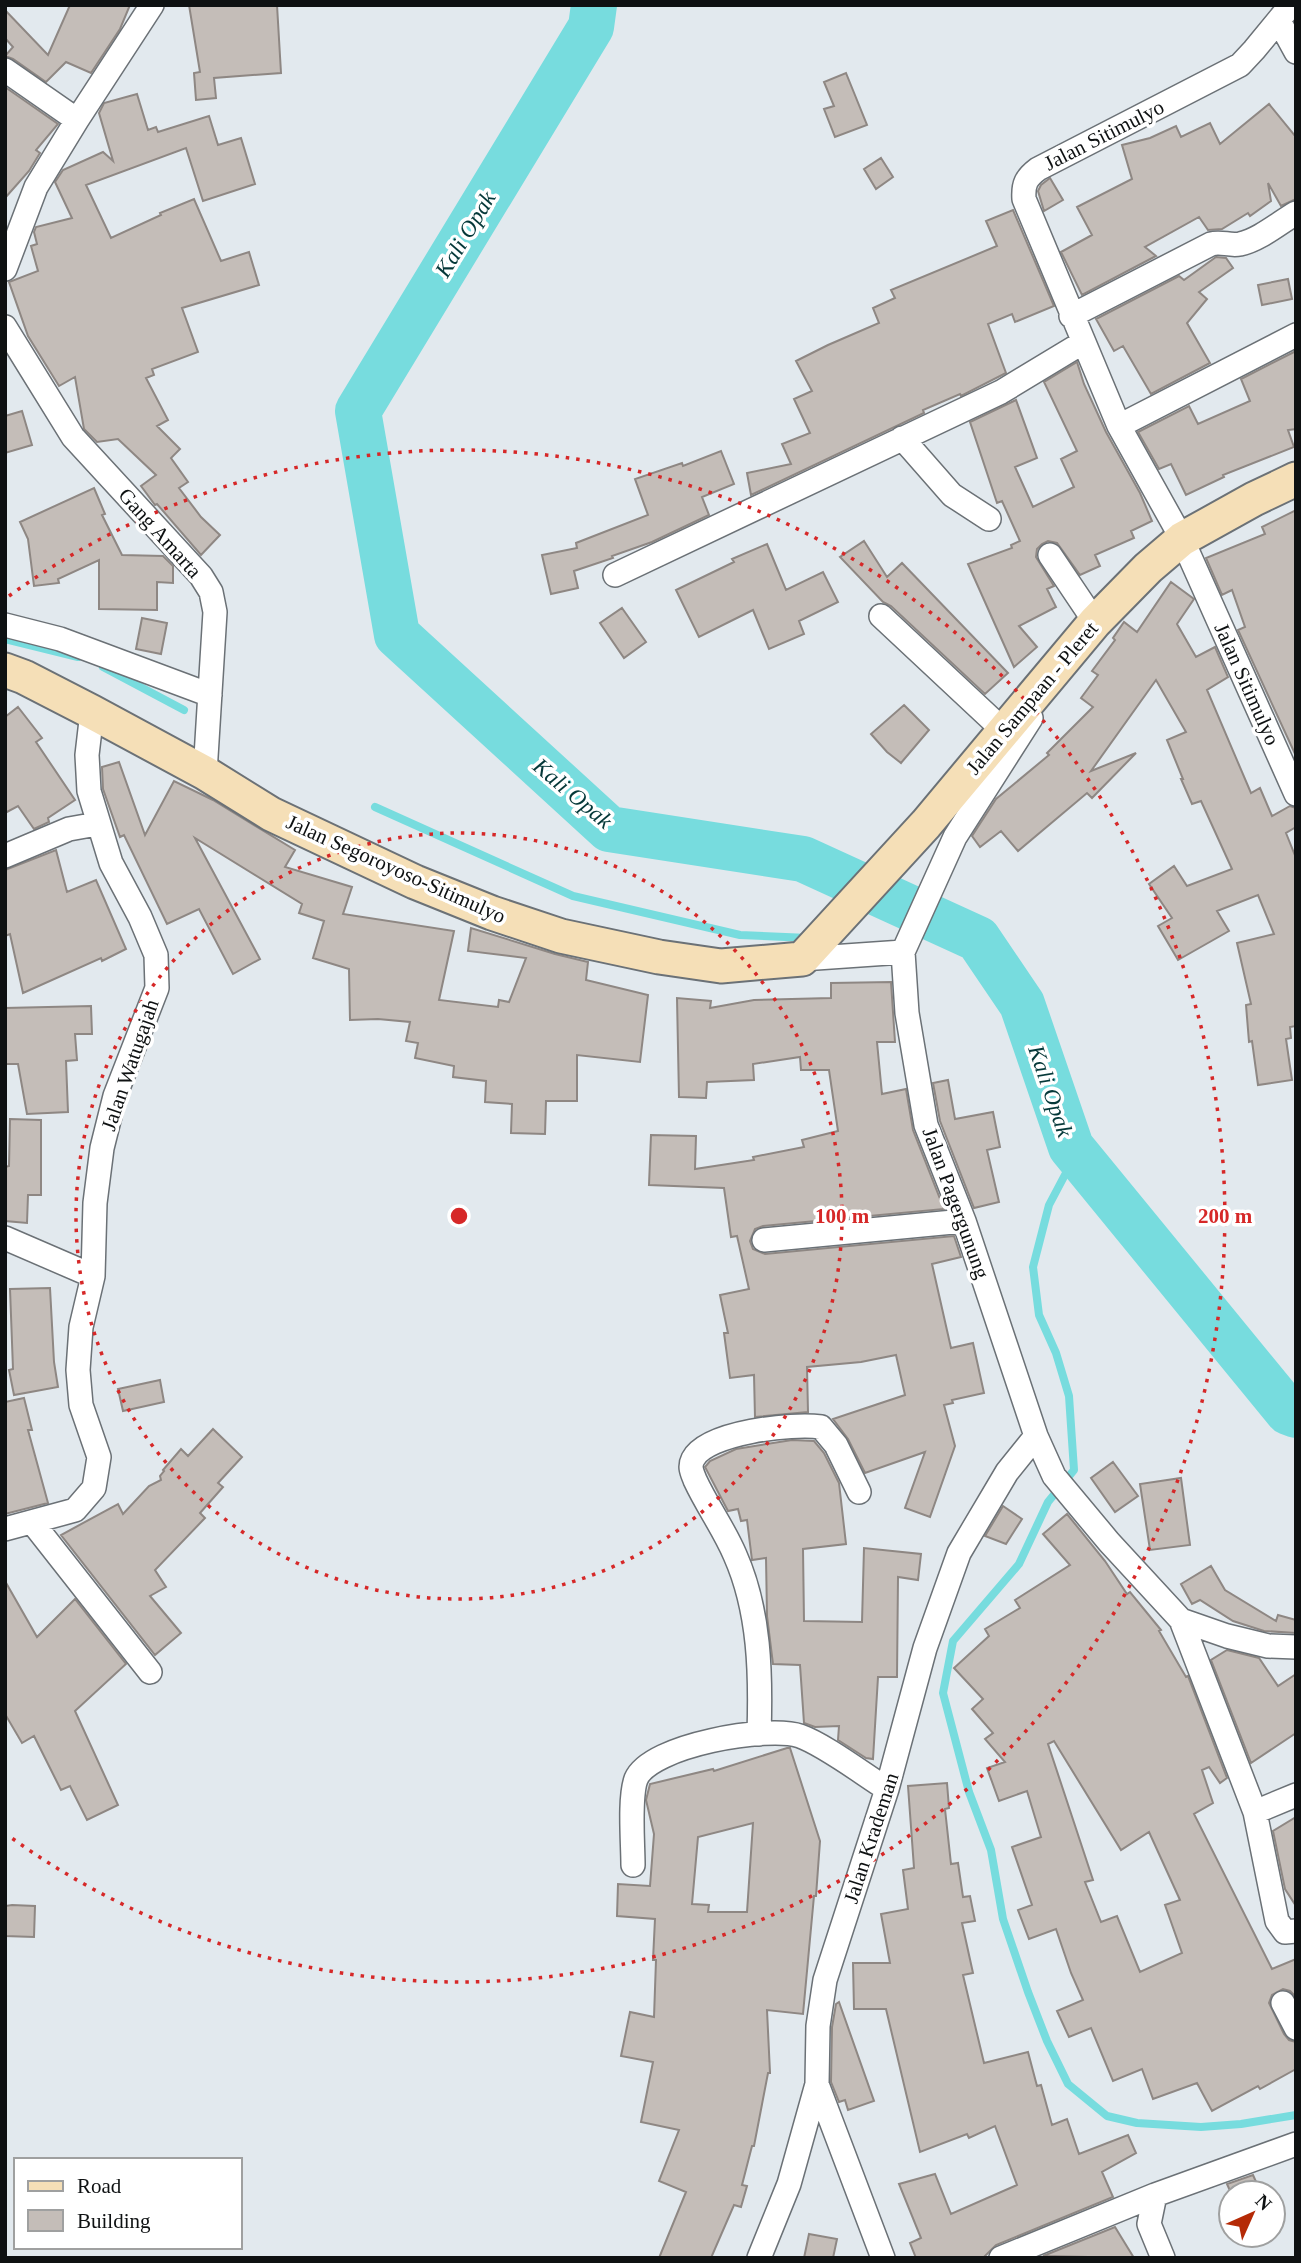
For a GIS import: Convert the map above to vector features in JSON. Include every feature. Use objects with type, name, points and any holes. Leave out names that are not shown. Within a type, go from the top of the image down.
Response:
[{"type":"main road","name":"Jalan Sampaan - Pleret","points":[[802,958],[826,932],[940,831],[1004,731],[1095,622],[1148,568],[1182,539],[1296,479]]},
{"type":"main road","name":"Jalan Segoroyoso-Sitimulyo","points":[[5,670],[92,712],[205,773],[271,814],[355,855],[492,914],[561,936],[659,957],[721,966],[802,958]]},
{"type":"street","points":[[5,269],[30,199],[77,120],[152,5]]},
{"type":"street","points":[[1285,13],[1296,52]]},
{"type":"street","name":"Jalan Sitimulyo","points":[[1285,13],[1240,65],[1038,169],[1028,176],[1023,186],[1024,199],[1119,426],[1182,539],[1296,794]]},
{"type":"street","points":[[5,70],[77,120]]},
{"type":"street","points":[[1071,316],[1211,244],[1248,242],[1296,213]]},
{"type":"street","name":"Gang Amarta","points":[[5,327],[73,437],[201,576],[211,592],[215,612],[205,773]]},
{"type":"street","points":[[1119,426],[1296,335]]},
{"type":"street","points":[[615,575],[1001,392],[1082,343]]},
{"type":"street","points":[[902,438],[952,495],[989,519]]},
{"type":"street","points":[[1050,555],[1095,622]]},
{"type":"street","points":[[881,616],[1004,731]]},
{"type":"street","points":[[5,625],[60,639],[209,695]]},
{"type":"street","name":"Jalan Pagergunung","points":[[1071,653],[940,831],[912,930],[903,952],[908,1013],[926,1125],[964,1221],[1036,1436],[1054,1476],[1181,1620],[1227,1636],[1268,1646],[1296,1647]]},
{"type":"street","name":"Jalan Watugajah","points":[[5,1529],[75,1510],[94,1488],[99,1457],[82,1405],[78,1370],[81,1327],[93,1276],[95,1203],[102,1148],[115,1096],[156,988],[156,955],[141,917],[111,863],[89,791],[87,755],[92,712]]},
{"type":"street","points":[[5,856],[69,829],[97,824]]},
{"type":"street","name":"Jalan Segoroyoso-Sitimulyo","points":[[802,958],[903,952]]},
{"type":"street","points":[[764,1240],[964,1221]]},
{"type":"street","points":[[5,1238],[93,1276]]},
{"type":"street","points":[[759,1734],[760,1683],[751,1598],[735,1554],[695,1480],[690,1467],[693,1458],[707,1445],[753,1431],[821,1427],[836,1446],[859,1492]]},
{"type":"street","name":"Jalan Krademan","points":[[883,2258],[817,2084],[818,2026],[825,1980],[887,1789],[925,1648],[959,1553],[1007,1472],[1036,1436]]},
{"type":"street","points":[[32,1522],[150,1672]]},
{"type":"street","points":[[1181,1620],[1255,1812],[1277,1921],[1285,1932],[1296,1931]]},
{"type":"street","points":[[633,1865],[633,1788],[637,1776],[657,1758],[696,1744],[781,1732],[799,1736],[887,1789]]},
{"type":"street","points":[[1255,1812],[1296,1796]]},
{"type":"street","points":[[1283,2003],[1296,2028]]},
{"type":"street","points":[[759,2258],[789,2184],[817,2084]]},
{"type":"street","points":[[1001,2258],[1155,2195],[1296,2144]]},
{"type":"street","points":[[1155,2195],[1149,2224],[1163,2258]]},
{"type":"building","points":[[70,5],[130,5],[120,29],[91,73],[66,62],[46,82],[5,56],[13,47],[5,38],[5,10],[48,55]]},
{"type":"building","points":[[189,5],[277,5],[281,73],[214,78],[216,98],[196,100],[194,73],[200,72]]},
{"type":"building","points":[[846,73],[867,125],[835,137],[824,109],[834,106],[824,82]]},
{"type":"building","points":[[5,87],[58,124],[36,150],[40,153],[29,171],[5,198]]},
{"type":"building","points":[[137,94],[148,130],[156,127],[158,132],[209,116],[218,145],[241,138],[255,184],[203,201],[186,148],[86,185],[111,238],[194,199],[221,261],[249,252],[259,285],[182,308],[198,352],[152,369],[154,375],[146,378],[168,420],[157,426],[180,449],[171,458],[188,482],[179,488],[201,517],[220,535],[201,555],[141,486],[156,475],[118,439],[97,442],[84,429],[75,377],[59,386],[28,336],[9,282],[38,271],[31,246],[37,244],[34,232],[36,227],[72,218],[55,182],[63,170],[103,152],[113,161],[99,113],[104,103]]},
{"type":"building","points":[[1269,104],[1296,137],[1296,199],[1281,206],[1268,183],[1271,201],[1250,216],[1248,213],[1222,229],[1208,230],[1199,217],[1145,247],[1156,256],[1082,295],[1061,252],[1092,235],[1077,207],[1132,179],[1122,145],[1150,138],[1176,126],[1181,137],[1210,123],[1220,144]]},
{"type":"building","points":[[881,158],[893,177],[876,189],[864,169]]},
{"type":"building","points":[[1050,178],[1063,200],[1044,211],[1038,191]]},
{"type":"building","points":[[1013,210],[1054,306],[1015,322],[1012,314],[988,324],[1006,373],[961,396],[960,394],[923,410],[924,413],[751,495],[747,473],[791,464],[782,444],[810,433],[794,399],[812,391],[796,361],[879,323],[873,308],[895,298],[891,290],[997,246],[986,221]]},
{"type":"building","points":[[1216,257],[1226,258],[1233,268],[1199,292],[1207,299],[1187,323],[1210,363],[1151,394],[1123,346],[1114,351],[1096,319],[1179,276],[1184,280]]},
{"type":"building","points":[[1288,279],[1292,299],[1262,305],[1258,285]]},
{"type":"building","points":[[1296,351],[1296,429],[1288,430],[1294,447],[1223,475],[1224,477],[1186,495],[1171,464],[1159,469],[1138,432],[1189,406],[1198,424],[1250,401],[1241,379]]},
{"type":"building","points":[[1077,362],[1106,432],[1140,493],[1152,521],[1131,531],[1134,538],[1095,555],[1100,566],[1080,575],[1057,543],[1048,541],[1037,549],[1036,557],[1054,586],[1047,589],[1056,607],[1019,626],[1037,647],[1014,667],[968,564],[1012,548],[1011,545],[1020,541],[1002,501],[997,503],[970,422],[1016,400],[1037,458],[1015,467],[1033,507],[1074,487],[1061,459],[1077,451],[1044,382]]},
{"type":"building","points":[[22,411],[32,445],[5,453],[5,416]]},
{"type":"building","points":[[721,451],[734,484],[702,497],[709,515],[652,542],[574,571],[578,588],[551,594],[542,555],[577,548],[576,543],[648,515],[635,479],[682,463],[683,466]]},
{"type":"building","points":[[94,488],[105,514],[102,515],[122,555],[163,556],[173,566],[173,583],[157,582],[157,610],[99,609],[99,560],[58,579],[59,583],[34,586],[28,539],[20,522]]},
{"type":"building","points":[[1296,510],[1296,756],[1238,630],[1245,627],[1232,590],[1222,595],[1206,558],[1265,534],[1262,527]]},
{"type":"building","points":[[864,541],[887,577],[902,563],[1008,673],[985,694],[891,606],[883,602],[840,557]]},
{"type":"building","points":[[767,544],[786,590],[823,572],[838,602],[799,621],[804,634],[769,649],[753,610],[699,637],[676,590],[734,562],[732,559]]},
{"type":"building","points":[[1171,582],[1194,599],[1177,624],[1196,657],[1215,647],[1228,677],[1207,690],[1251,793],[1260,788],[1272,816],[1290,806],[1296,808],[1296,827],[1286,833],[1296,858],[1296,1026],[1290,1027],[1291,1038],[1286,1039],[1292,1080],[1258,1085],[1252,1041],[1249,1042],[1246,1005],[1251,1004],[1237,943],[1274,934],[1258,895],[1217,911],[1229,931],[1178,960],[1158,926],[1172,918],[1149,884],[1174,866],[1187,886],[1232,869],[1201,801],[1192,804],[1181,779],[1167,740],[1186,732],[1156,680],[1091,771],[1136,753],[1092,798],[1087,793],[1018,851],[1001,831],[980,847],[972,836],[996,799],[1049,755],[1047,753],[1093,707],[1081,698],[1098,675],[1092,671],[1115,640],[1113,638],[1124,622],[1137,632]]},
{"type":"building","points":[[622,608],[646,642],[624,658],[600,623]]},
{"type":"building","points":[[142,618],[167,623],[161,654],[136,649]]},
{"type":"building","points":[[904,705],[929,730],[901,763],[871,734]]},
{"type":"building","points":[[18,707],[42,738],[36,742],[75,800],[48,818],[49,822],[34,829],[18,806],[5,813],[5,717]]},
{"type":"building","points":[[119,762],[145,835],[174,781],[213,800],[295,850],[285,867],[352,887],[343,914],[454,931],[439,1000],[498,1007],[499,1000],[509,1002],[526,958],[468,951],[471,928],[588,962],[586,980],[648,995],[640,1062],[577,1055],[577,1101],[546,1101],[545,1134],[511,1133],[512,1104],[485,1102],[486,1081],[453,1077],[454,1066],[415,1058],[418,1043],[406,1041],[410,1022],[350,1020],[349,969],[313,958],[324,921],[299,913],[302,904],[195,838],[260,959],[233,974],[199,909],[167,924],[124,835],[120,837],[103,789],[102,767]]},
{"type":"building","points":[[56,850],[67,892],[96,880],[126,949],[23,993],[10,934],[5,936],[5,870]]},
{"type":"building","points":[[891,982],[895,1042],[877,1042],[882,1094],[906,1089],[913,1130],[944,1209],[763,1226],[755,1229],[750,1241],[753,1249],[765,1254],[954,1236],[961,1257],[932,1264],[951,1348],[973,1343],[984,1393],[952,1400],[953,1403],[944,1405],[955,1446],[930,1517],[905,1508],[925,1452],[865,1473],[848,1439],[833,1419],[905,1395],[896,1355],[861,1362],[807,1367],[808,1412],[755,1417],[754,1375],[730,1378],[724,1333],[728,1333],[720,1295],[749,1289],[737,1236],[731,1237],[724,1188],[649,1185],[651,1135],[696,1136],[695,1169],[754,1160],[753,1157],[804,1147],[802,1140],[838,1131],[829,1070],[801,1070],[800,1057],[753,1064],[754,1080],[707,1082],[706,1098],[679,1097],[677,998],[711,1001],[710,1008],[754,1000],[831,998],[831,983]]},
{"type":"building","points":[[91,1006],[92,1034],[75,1034],[77,1060],[66,1061],[68,1112],[27,1114],[18,1064],[5,1064],[5,1008]]},
{"type":"building","points":[[948,1080],[955,1119],[993,1112],[1000,1147],[987,1150],[999,1202],[974,1208],[940,1121],[933,1083]]},
{"type":"building","points":[[10,1119],[41,1120],[41,1195],[28,1195],[27,1223],[5,1221],[5,1167],[9,1166]]},
{"type":"building","points":[[50,1288],[58,1387],[14,1395],[9,1370],[13,1369],[10,1289]]},
{"type":"building","points":[[160,1380],[164,1402],[123,1411],[118,1389]]},
{"type":"building","points":[[24,1398],[32,1430],[28,1430],[48,1503],[5,1514],[5,1402]]},
{"type":"building","points":[[213,1429],[242,1457],[218,1483],[223,1487],[200,1513],[205,1518],[155,1570],[166,1587],[150,1596],[181,1633],[155,1655],[61,1535],[118,1504],[123,1514],[149,1486],[161,1480],[163,1470],[181,1449],[188,1456]]},
{"type":"building","points":[[792,1440],[814,1441],[824,1453],[839,1483],[846,1544],[803,1549],[804,1621],[862,1622],[864,1548],[921,1554],[918,1580],[898,1577],[897,1677],[878,1677],[873,1759],[866,1758],[838,1740],[839,1726],[815,1727],[804,1723],[800,1665],[773,1664],[767,1616],[766,1558],[752,1560],[747,1520],[741,1521],[738,1509],[728,1511],[705,1467],[710,1461],[736,1449]]},
{"type":"building","points":[[1113,1462],[1138,1496],[1115,1512],[1091,1478]]},
{"type":"building","points":[[1181,1478],[1190,1545],[1150,1550],[1140,1484]]},
{"type":"building","points":[[1003,1506],[1022,1519],[1006,1544],[985,1536]]},
{"type":"building","points":[[1067,1514],[1105,1561],[1127,1594],[1130,1592],[1161,1630],[1159,1631],[1186,1677],[1188,1676],[1227,1778],[1220,1783],[1209,1767],[1202,1770],[1213,1803],[1194,1814],[1272,1969],[1296,1959],[1296,1997],[1283,1989],[1272,1995],[1269,2003],[1284,2034],[1289,2040],[1296,2042],[1296,2069],[1212,2111],[1197,2083],[1153,2099],[1142,2069],[1113,2081],[1091,2028],[1069,2037],[1057,2011],[1083,2000],[1056,1929],[1029,1939],[1018,1910],[1032,1905],[1012,1847],[1041,1837],[1027,1791],[999,1801],[987,1768],[1005,1762],[985,1739],[993,1733],[972,1709],[983,1699],[954,1668],[989,1636],[985,1629],[1020,1608],[1015,1600],[1070,1565],[1043,1534]],"holes":[[[1054,1741],[1121,1850],[1149,1832],[1180,1900],[1165,1905],[1182,1953],[1140,1972],[1117,1916],[1101,1922],[1085,1882],[1093,1880],[1048,1744]]]},
{"type":"building","points":[[1211,1566],[1225,1590],[1276,1621],[1278,1615],[1296,1620],[1296,1633],[1264,1631],[1233,1621],[1200,1600],[1192,1604],[1181,1584]]},
{"type":"building","points":[[5,1581],[37,1637],[75,1599],[126,1664],[75,1711],[118,1805],[87,1820],[70,1786],[61,1790],[34,1736],[22,1743],[5,1714]]},
{"type":"building","points":[[1227,1650],[1259,1658],[1278,1686],[1296,1674],[1296,1733],[1251,1763],[1211,1660]]},
{"type":"building","points":[[790,1748],[820,1841],[803,2014],[767,2010],[770,2073],[754,2146],[742,2185],[747,2186],[741,2207],[734,2205],[711,2258],[659,2258],[686,2192],[659,2181],[679,2130],[641,2122],[653,2062],[621,2056],[630,2012],[654,2017],[656,1960],[653,1960],[655,1919],[617,1916],[618,1884],[650,1886],[654,1834],[646,1800],[650,1784],[713,1769],[714,1771]],"holes":[[[753,1823],[747,1912],[708,1912],[709,1905],[692,1904],[698,1837]]]},
{"type":"building","points":[[947,1783],[949,1808],[945,1809],[951,1864],[958,1863],[963,1897],[970,1896],[975,1921],[962,1923],[973,1973],[963,1975],[984,2063],[1028,2052],[1052,2125],[1067,2119],[1079,2154],[1128,2135],[1136,2153],[1102,2172],[1113,2197],[996,2245],[983,2258],[916,2258],[910,2243],[921,2238],[899,2184],[935,2174],[951,2214],[1017,2185],[995,2126],[969,2138],[967,2134],[920,2152],[886,2009],[854,2009],[853,1963],[890,1963],[881,1914],[908,1909],[903,1870],[914,1868],[908,1786]]},
{"type":"building","points":[[1296,1817],[1296,1906],[1285,1889],[1273,1831]]},
{"type":"building","points":[[5,1906],[35,1906],[34,1937],[5,1936]]},
{"type":"building","points":[[839,2002],[874,2101],[848,2110],[845,2100],[839,2102],[831,2082],[832,2027],[836,2004]]},
{"type":"building","points":[[1115,2227],[1134,2258],[1043,2256]]},
{"type":"building","points":[[809,2234],[837,2239],[833,2258],[804,2258]]},
{"type":"waterway","name":"Kali Opak","points":[[594,5],[591,27],[358,411],[397,635],[609,829],[803,859],[978,939],[1022,1004],[1071,1147],[1288,1412],[1296,1415]]},
{"type":"waterway","points":[[5,639],[78,657]]},
{"type":"waterway","points":[[103,667],[184,710]]},
{"type":"waterway","points":[[375,807],[573,896],[740,935],[809,938]]},
{"type":"waterway","points":[[1076,1154],[1049,1205],[1033,1267],[1039,1315],[1056,1353],[1069,1396],[1074,1470],[1048,1502],[1019,1564],[953,1641],[943,1693],[969,1792],[991,1850],[1003,1919],[1047,2041],[1068,2084],[1107,2116],[1137,2123],[1201,2127],[1296,2115]]}]
